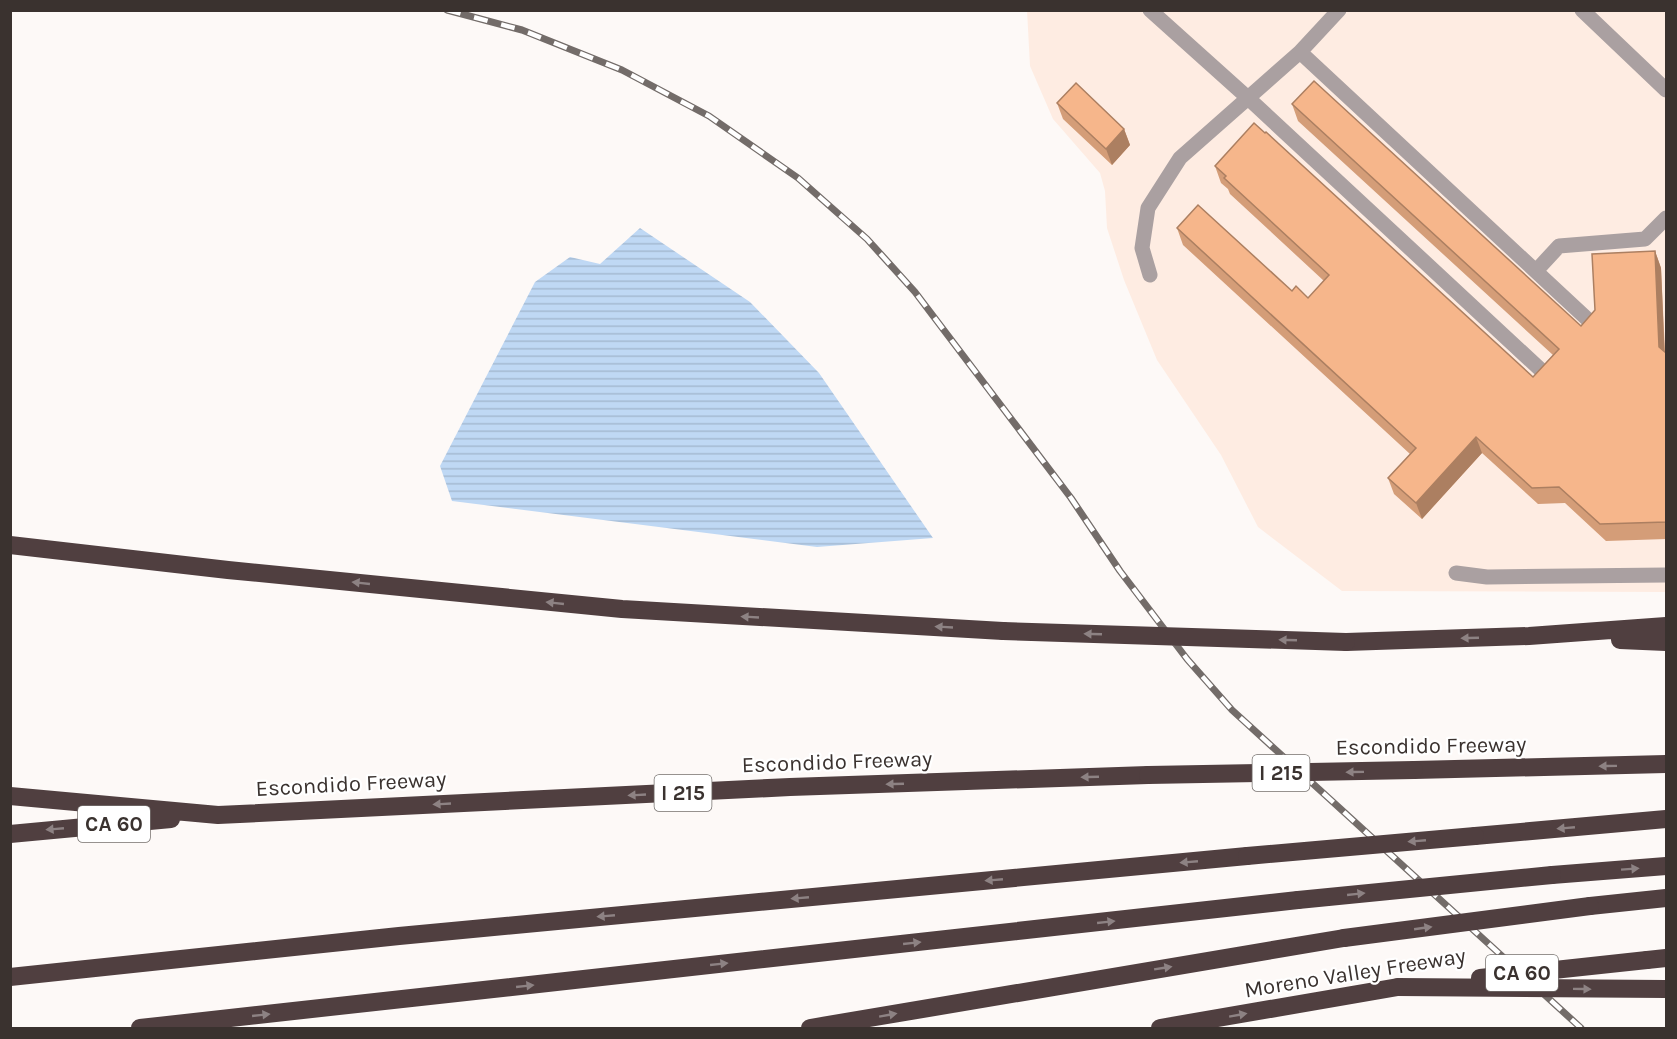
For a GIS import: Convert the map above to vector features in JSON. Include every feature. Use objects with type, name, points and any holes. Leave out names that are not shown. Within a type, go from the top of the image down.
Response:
[{"type":"highway","points":[[10,544],[622,609],[1003,631],[1346,642],[1529,636],[1666,626]]},
{"type":"highway","points":[[1529,636],[1666,642]]},
{"type":"highway","name":"Escondido Freeway","points":[[10,796],[218,815],[790,787],[1666,764]]},
{"type":"highway","name":"CA 60","points":[[10,834],[218,815]]},
{"type":"highway","points":[[10,977],[411,935],[1666,819]]},
{"type":"highway","points":[[140,1029],[1298,900],[1666,866]]},
{"type":"highway","points":[[810,1029],[1344,938],[1666,898]]},
{"type":"highway","name":"Moreno Valley Freeway","points":[[1160,1029],[1398,987],[1666,958]]},
{"type":"highway","points":[[1398,987],[1666,989]]},
{"type":"lane","points":[[1150,10],[1542,371]]},
{"type":"lane","points":[[1150,275],[1142,248],[1148,208],[1180,158],[1300,52],[1339,10]]},
{"type":"lane","points":[[1582,10],[1666,90]]},
{"type":"lane","points":[[1300,52],[1599,330]]},
{"type":"lane","points":[[1536,271],[1559,246],[1645,239],[1666,218]]},
{"type":"lane","points":[[1456,573],[1487,577],[1666,576]]},
{"type":"shaded area","points":[[1027,10],[1666,11],[1666,592],[1342,591],[1258,527],[1221,455],[1157,360],[1124,280],[1107,228],[1105,191],[1100,173],[1053,119],[1030,66]]},
{"type":"water","points":[[640,228],[750,302],[819,373],[933,538],[817,547],[452,501],[440,466],[535,282],[570,257],[600,264]]},
{"type":"building","points":[[1314,81],[1581,326],[1595,310],[1592,254],[1655,251],[1659,347],[1666,353],[1666,522],[1600,524],[1559,487],[1532,488],[1476,437],[1416,503],[1388,478],[1416,448],[1177,228],[1198,205],[1292,291],[1296,286],[1308,298],[1329,275],[1224,178],[1226,176],[1215,166],[1254,123],[1533,377],[1559,349],[1292,104]]},
{"type":"building","points":[[1076,83],[1124,129],[1106,149],[1057,103]]},
{"type":"railway","points":[[447,10],[522,30],[622,70],[709,116],[798,178],[867,239],[915,292],[1071,498],[1120,571],[1187,659],[1232,710],[1581,1028]]}]
